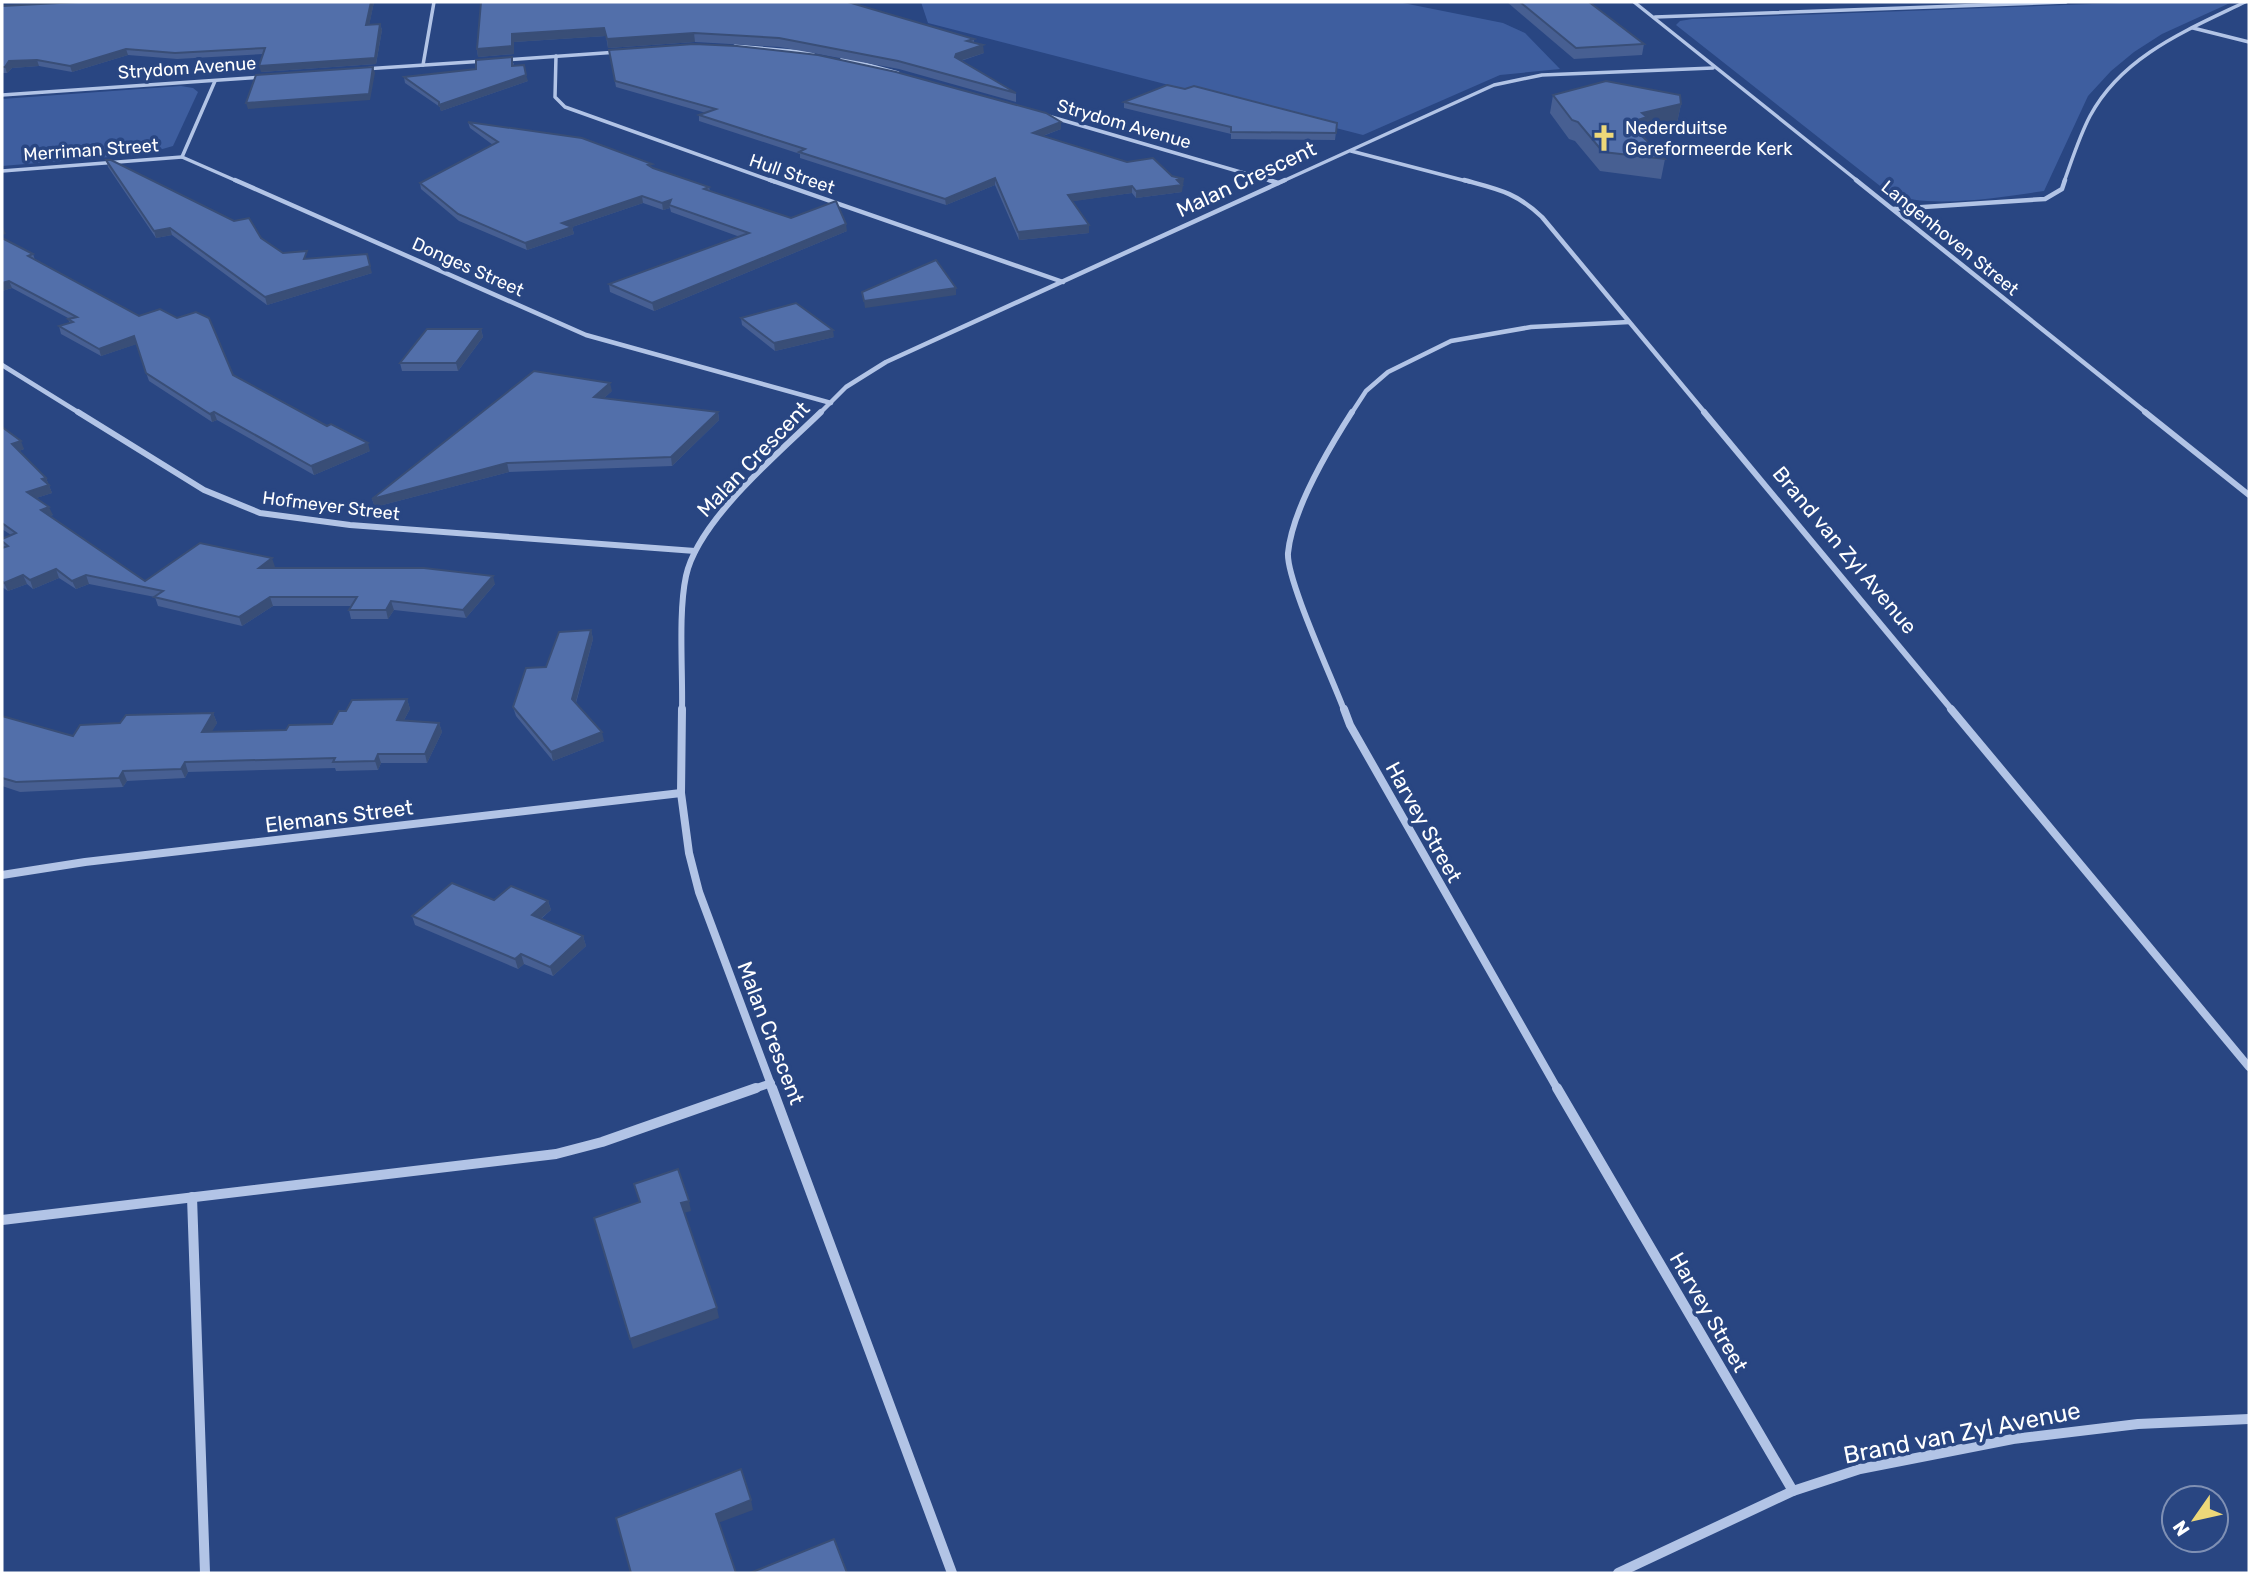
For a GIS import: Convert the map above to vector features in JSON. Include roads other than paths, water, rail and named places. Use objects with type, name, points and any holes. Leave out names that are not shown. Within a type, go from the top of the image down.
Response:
[{"type":"street","points":[[423,65],[435,2]]},
{"type":"street","name":"Langenhoven Street","points":[[1634,2],[2249,495]]},
{"type":"street","points":[[1655,17],[2066,2]]},
{"type":"street","points":[[1893,208],[2032,201],[2056,194],[2062,189],[2090,117],[2119,75],[2151,51],[2245,2]]},
{"type":"street","points":[[2193,28],[2249,41]]},
{"type":"street","points":[[726,46],[821,54]]},
{"type":"street","points":[[503,60],[626,51]]},
{"type":"street","name":"Hull Street","points":[[556,56],[555,97],[576,113],[1064,282]]},
{"type":"street","points":[[833,56],[899,73]]},
{"type":"street","points":[[354,70],[490,61]]},
{"type":"street","name":"Malan Crescent","points":[[952,1573],[699,892],[689,853],[681,793],[686,576],[695,551],[731,500],[846,387],[887,362],[1509,80],[1542,75],[1713,68]]},
{"type":"street","name":"Strydom Avenue","points":[[2,94],[271,76]]},
{"type":"street","points":[[182,157],[215,81]]},
{"type":"street","name":"Strydom Avenue","points":[[1043,115],[1279,183]]},
{"type":"street","name":"Brand van Zyl Avenue","points":[[1350,150],[1489,186],[1524,200],[1542,217],[2249,1067]]},
{"type":"street","name":"Merriman Street","points":[[2,171],[182,157]]},
{"type":"street","name":"Donges Street","points":[[182,157],[586,335],[831,403]]},
{"type":"street","name":"Harvey Street","points":[[1629,322],[1531,327],[1475,335],[1451,341],[1388,372],[1366,391],[1329,448],[1299,514],[1289,555],[1298,592],[1334,689],[1355,735],[1479,954],[1793,1491]]},
{"type":"street","name":"Hofmeyer Street","points":[[2,365],[204,490],[260,513],[350,525],[695,551]]},
{"type":"street","name":"Elemans Street","points":[[2,875],[85,862],[681,793]]},
{"type":"street","points":[[2,1220],[556,1154],[602,1142],[771,1083]]},
{"type":"street","points":[[192,1197],[205,1573]]},
{"type":"street","name":"Brand van Zyl Avenue","points":[[1618,1573],[1793,1491],[1860,1469],[2013,1439],[2138,1424],[2249,1419]]},
{"type":"place","name":"Nederduitse Gereformeerde Kerk","points":[[1604,138]]}]
